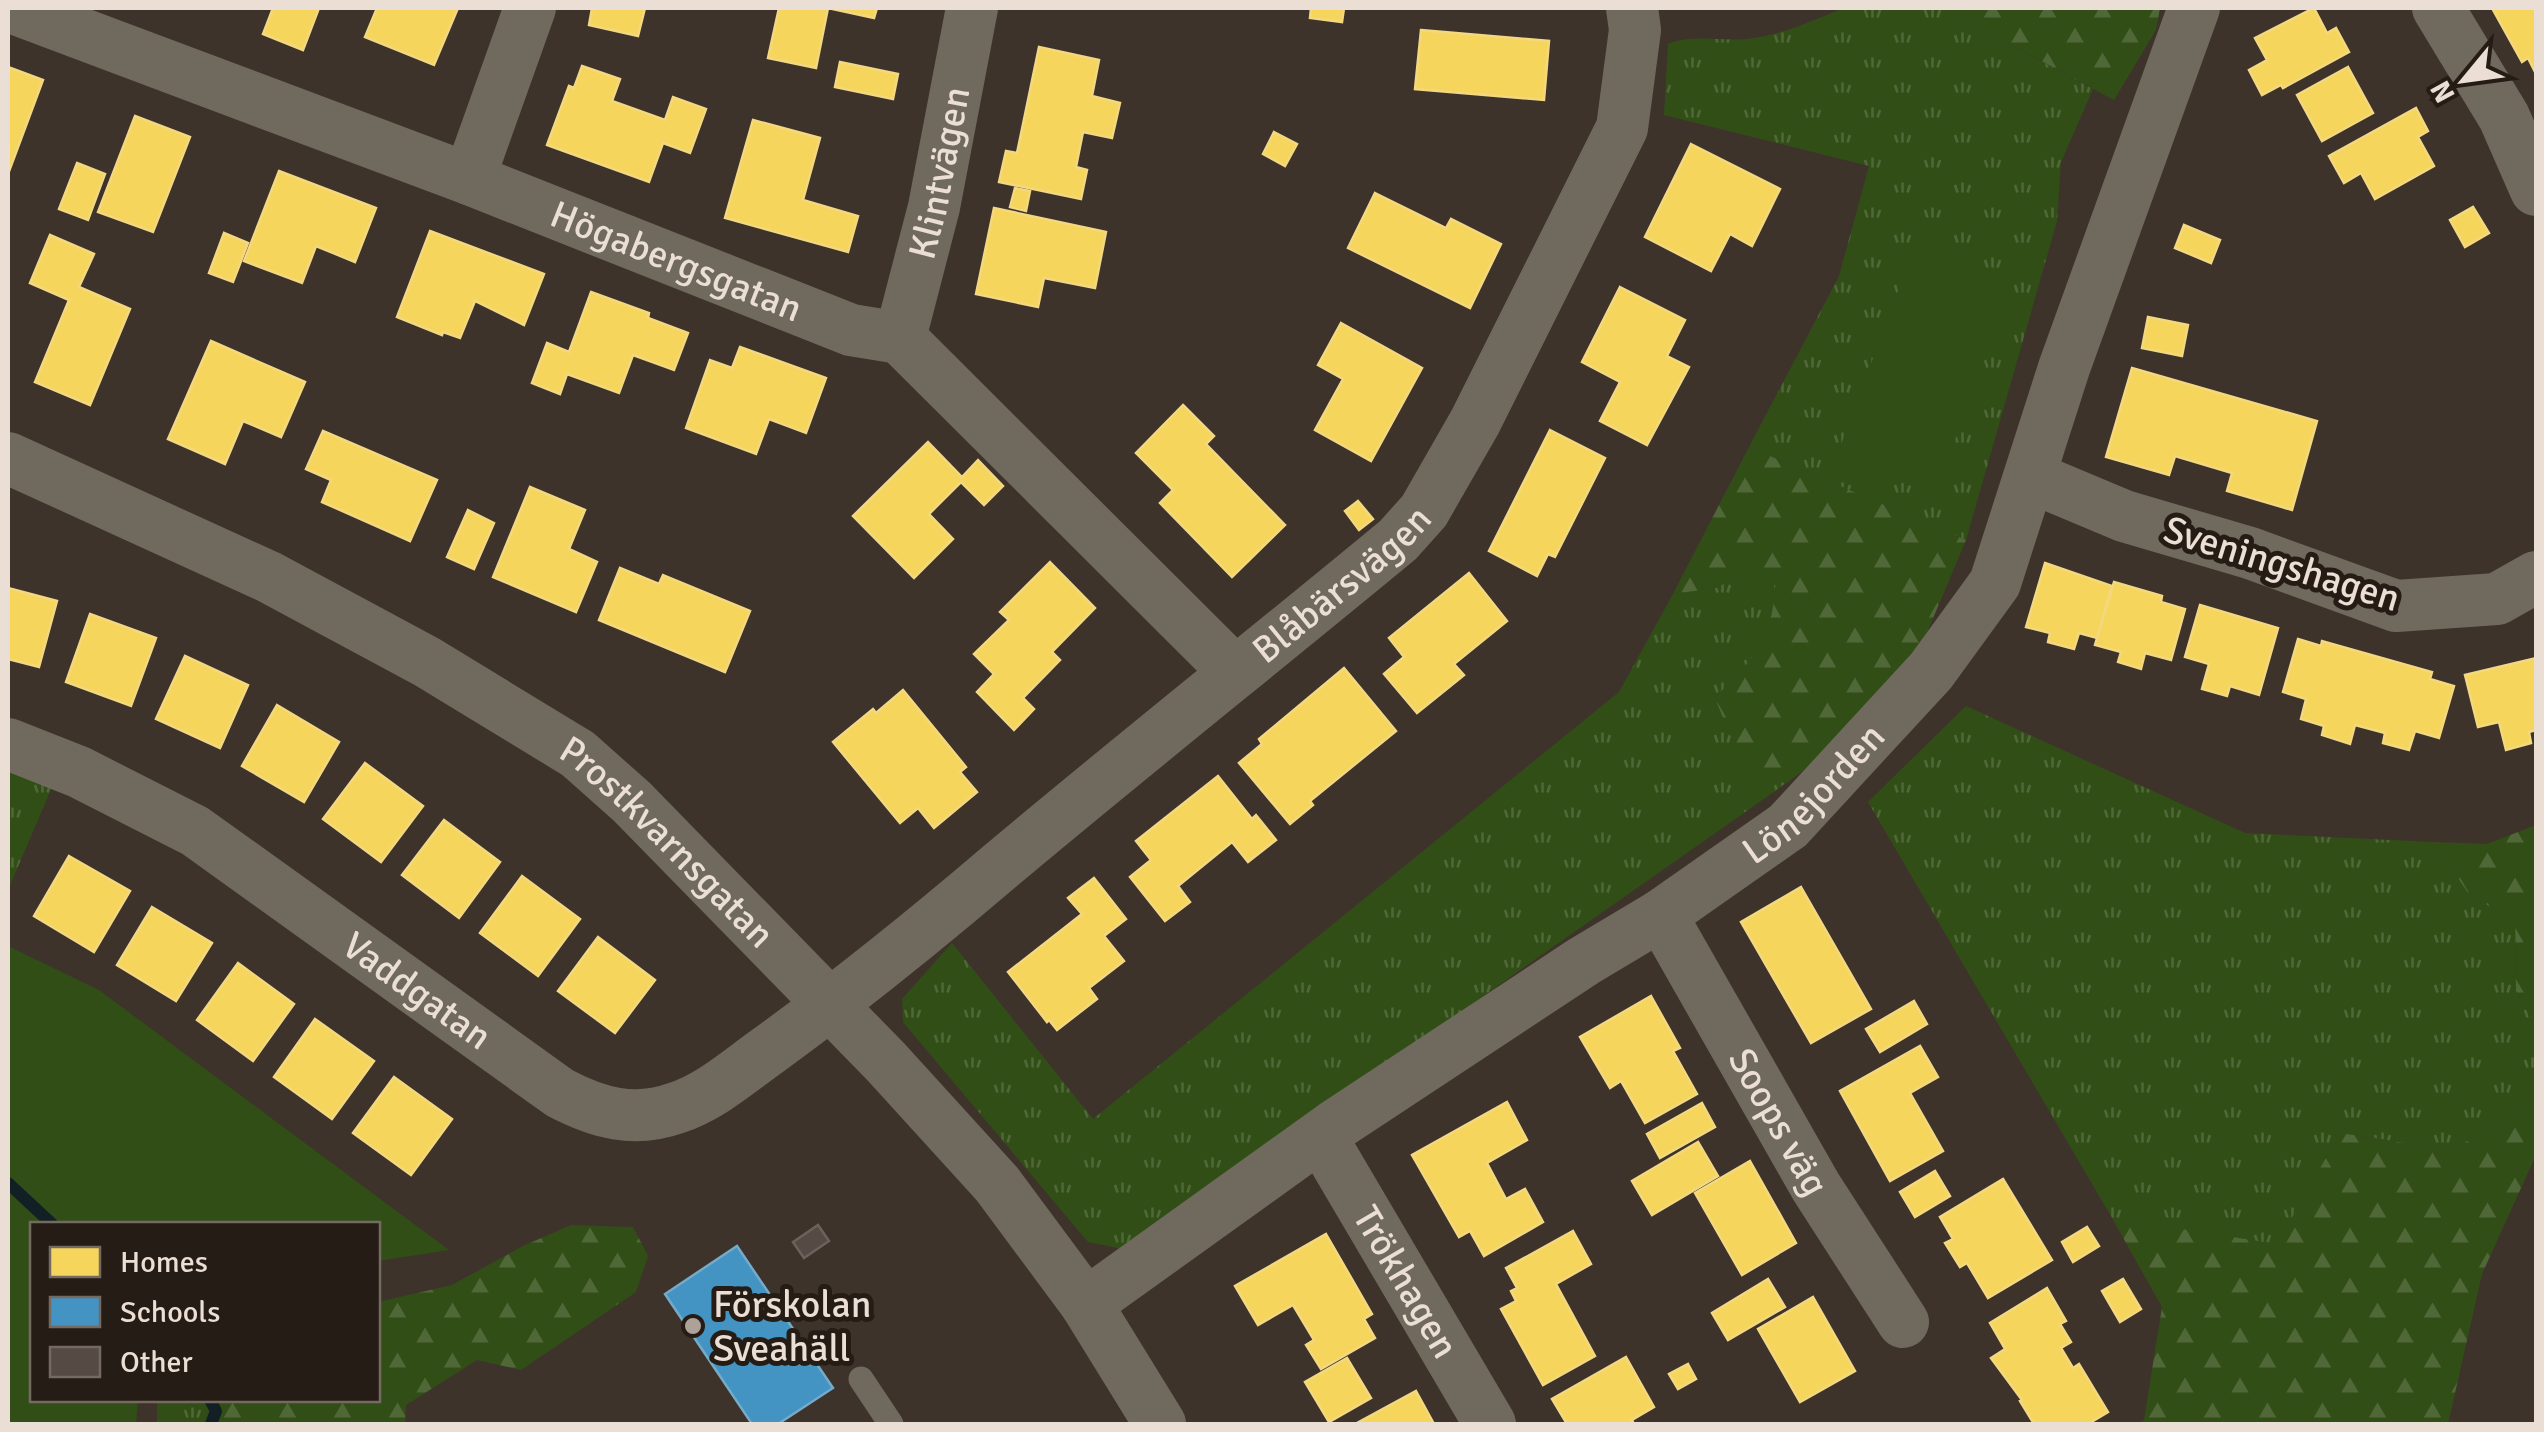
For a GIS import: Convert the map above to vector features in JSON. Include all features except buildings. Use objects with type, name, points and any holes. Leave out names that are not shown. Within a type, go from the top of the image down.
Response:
[{"type":"street","name":"Högabergsgatan","points":[[13,8],[470,179],[852,330],[900,338]]},
{"type":"street","points":[[470,179],[530,8]]},
{"type":"street","name":"Klintvägen","points":[[900,338],[934,207],[972,8]]},
{"type":"street","name":"Blåbärsvägen","points":[[830,1006],[1398,540],[1424,511],[1474,422],[1622,128],[1635,30],[1632,8]]},
{"type":"street","name":"Lönejorden","points":[[1086,1304],[1321,1138],[1584,961],[1661,916],[1788,826],[1932,671],[1995,583],[2064,368],[2194,8]]},
{"type":"street","points":[[2438,8],[2504,117],[2536,190]]},
{"type":"street","points":[[900,338],[1235,672]]},
{"type":"street","name":"Prostkvarnsgatan","points":[[8,458],[269,577],[428,662],[578,754],[632,802],[886,1062],[997,1184],[1086,1304],[1160,1424]]},
{"type":"street","name":"Sveningshagen","points":[[2031,477],[2124,516],[2250,554],[2396,606],[2497,599],[2536,577]]},
{"type":"street","name":"Vaddgatan","points":[[8,744],[78,772],[195,831],[560,1093],[590,1108],[620,1116],[647,1116],[702,1098],[830,1006]]},
{"type":"street","name":"Soops väg","points":[[1661,916],[1816,1188],[1902,1322]]},
{"type":"street","name":"Trökhagen","points":[[1321,1138],[1490,1424]]},
{"type":"lane","points":[[861,1379],[892,1424]]},
{"type":"green space","points":[[1844,8],[1950,8],[1950,12],[2093,89],[2061,162],[2057,221],[1966,540],[1749,447],[1839,276],[1869,166],[1664,115],[1668,44],[1689,39],[1766,36]]},
{"type":"green space","points":[[1950,8],[2160,8],[2156,30],[2114,100],[1950,12]]},
{"type":"green space","points":[[1914,248],[2012,285],[1935,495],[1836,458]]},
{"type":"green space","points":[[1749,447],[1966,540],[1912,668],[1802,772],[1745,772],[1715,698],[1761,643],[1772,615],[1776,573],[1743,573],[1716,588],[1673,594]]},
{"type":"green space","points":[[1743,573],[1777,573],[1775,610],[1760,651],[1715,698],[1802,772],[1123,1249],[1088,1242],[903,1022],[902,999],[952,943],[1093,1119],[1619,692],[1673,594],[1716,588]]},
{"type":"green space","points":[[1966,706],[2245,833],[2433,842],[2473,900],[2515,914],[2516,991],[2536,1024],[2536,1062],[2524,1110],[2451,1150],[2340,1133],[2277,1245],[2112,1218],[1868,802]]},
{"type":"green space","points":[[8,770],[52,787],[8,890]]},
{"type":"green space","points":[[2536,825],[2536,1024],[2516,991],[2515,915],[2473,900],[2433,842],[2487,844]]},
{"type":"green space","points":[[8,946],[99,990],[449,1250],[380,1261],[380,1222],[30,1222],[30,1402],[138,1402],[136,1424],[8,1424]]},
{"type":"green space","points":[[2536,1062],[2536,1155],[2482,1274],[2448,1424],[2137,1424],[2144,1420],[2162,1307],[2112,1218],[2277,1244],[2340,1133],[2451,1150],[2524,1110]]},
{"type":"green space","points":[[571,1225],[633,1227],[648,1256],[636,1292],[521,1370],[477,1360],[406,1405],[405,1424],[215,1424],[220,1402],[380,1402],[380,1302],[452,1285]]},
{"type":"green space","points":[[157,1402],[207,1402],[213,1415],[210,1424],[157,1424]]},
{"type":"waterway","points":[[8,1183],[50,1222]]},
{"type":"waterway","points":[[211,1402],[216,1411],[211,1424]]},
{"type":"place","name":"Förskolan Sveahäll","points":[[693,1326]]}]
